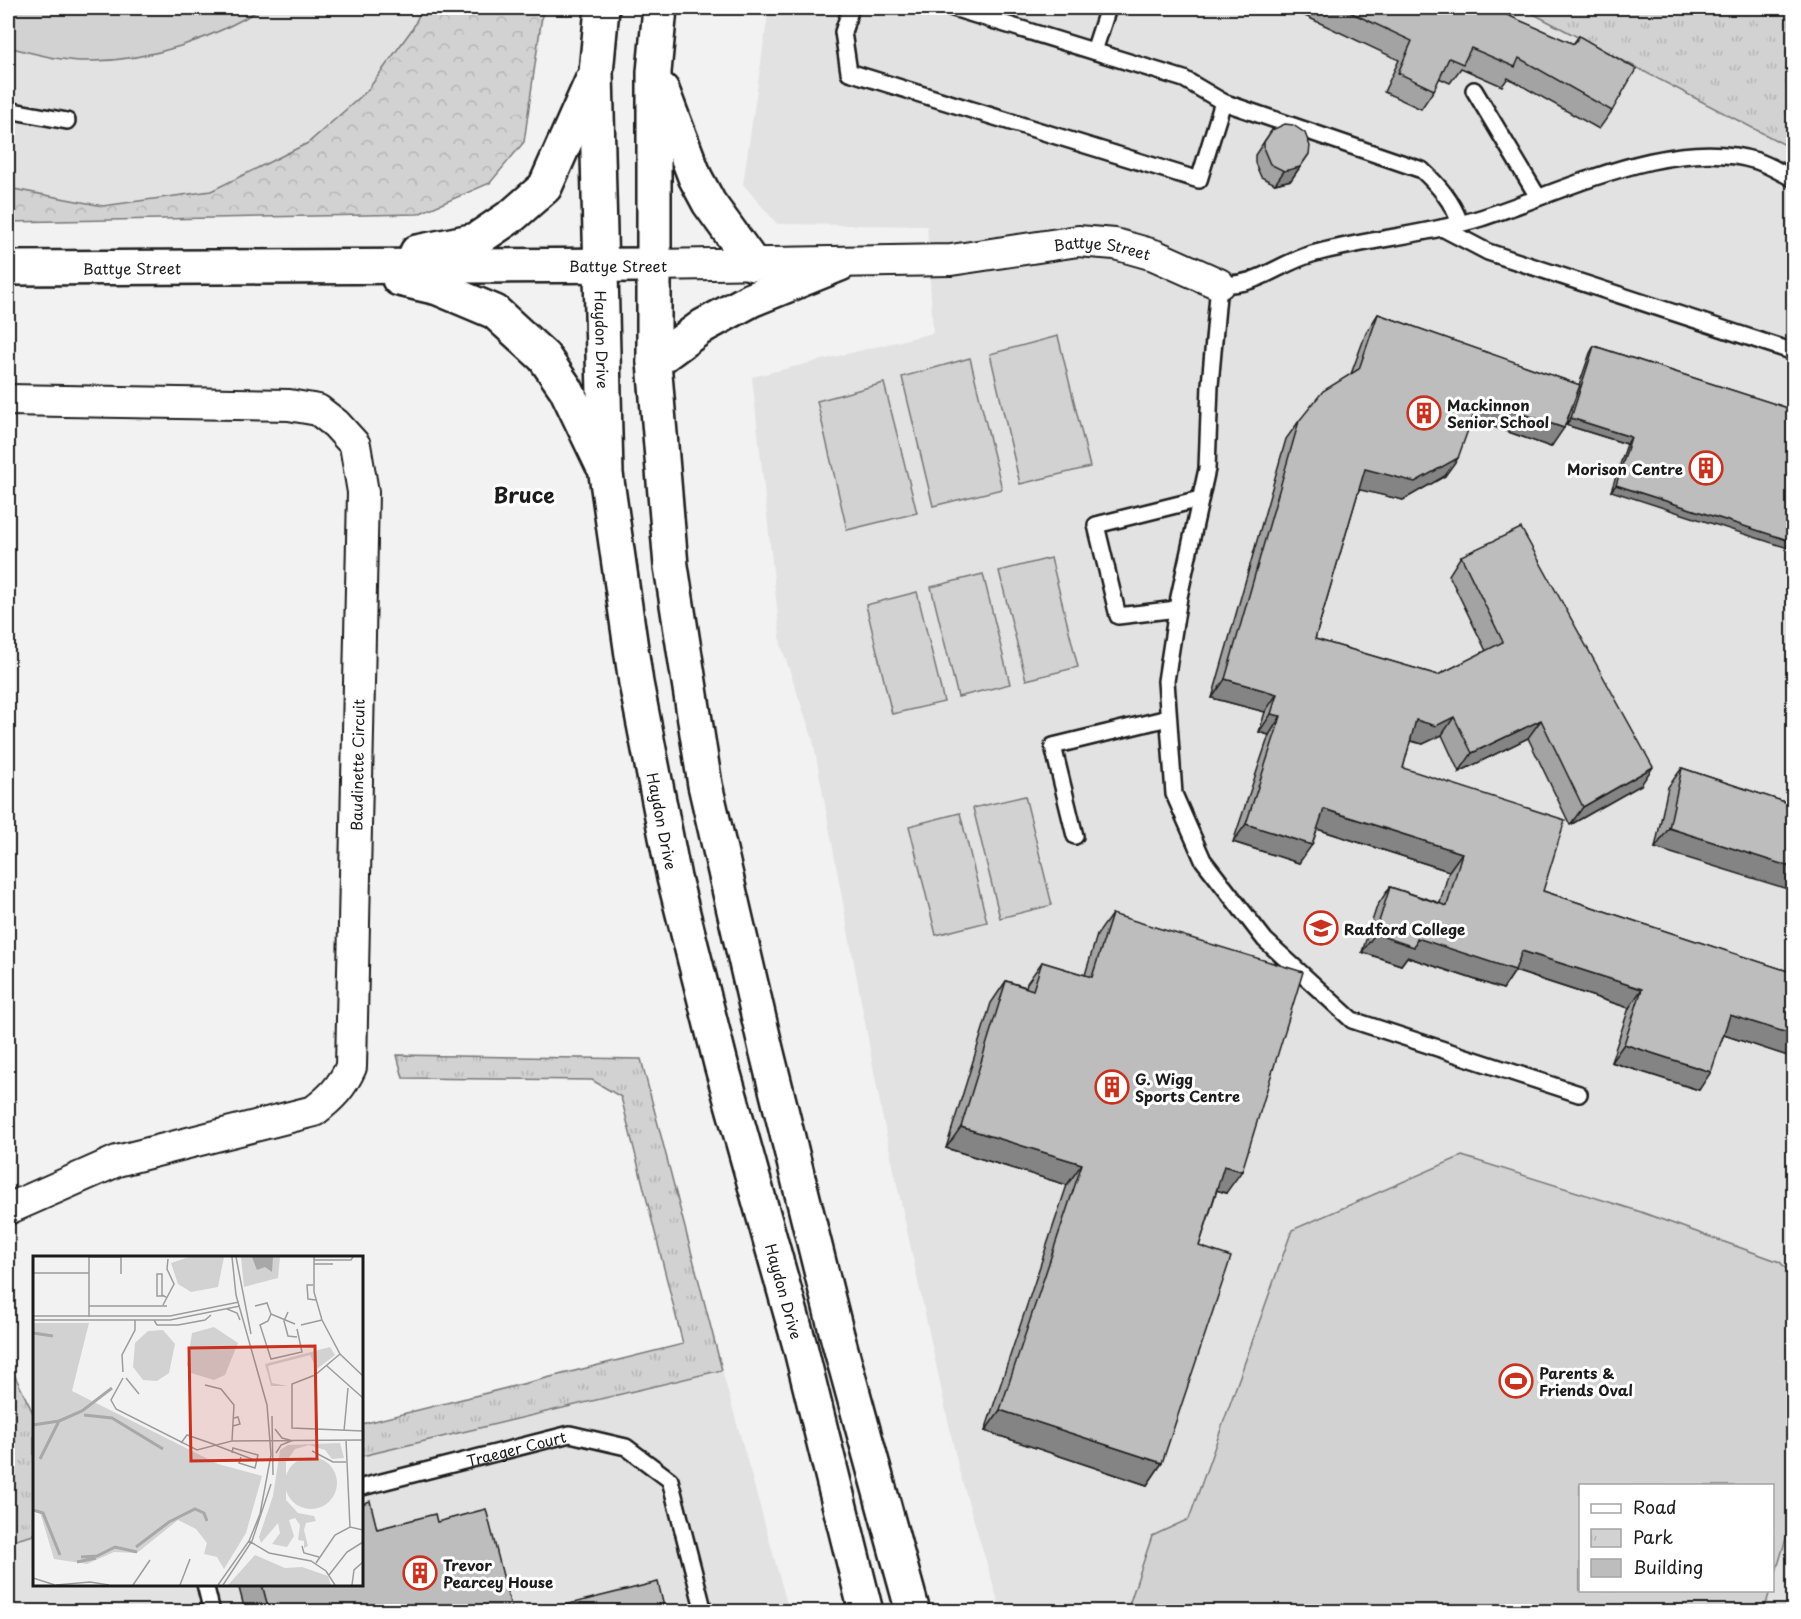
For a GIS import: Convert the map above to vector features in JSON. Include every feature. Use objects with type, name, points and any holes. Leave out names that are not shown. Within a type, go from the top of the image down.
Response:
[{"type":"main road","name":"Haydon Drive","points":[[602,8],[596,73],[606,474],[636,683],[674,878],[721,1064],[800,1346],[866,1611]]},
{"type":"main road","points":[[660,8],[654,72],[654,362],[671,566],[705,785],[766,1049],[823,1278],[913,1611]]},
{"type":"main road","points":[[654,72],[695,177],[709,203],[753,264]]},
{"type":"main road","points":[[344,267],[476,240],[513,215],[545,187],[596,73]]},
{"type":"main road","points":[[654,362],[703,326],[751,300],[840,264]]},
{"type":"main road","name":"Battye Street","points":[[8,268],[654,265]]},
{"type":"main road","points":[[344,267],[438,288],[495,312],[544,357],[566,389],[606,474]]},
{"type":"street","name":"Battye Street","points":[[654,265],[840,264],[951,260],[1078,241],[1115,244],[1154,255],[1219,284]]},
{"type":"street","name":"Baudinette Circuit","points":[[8,400],[289,405],[318,410],[336,424],[356,445],[363,492],[351,1067],[332,1097],[314,1111],[117,1161],[9,1204]]},
{"type":"lane","points":[[851,8],[843,32],[849,72],[1198,180],[1223,102]]},
{"type":"lane","points":[[953,8],[1184,79],[1223,102],[1422,170],[1440,187],[1455,208],[1460,223]]},
{"type":"lane","points":[[1094,51],[1108,8]]},
{"type":"lane","points":[[1474,90],[1538,197]]},
{"type":"lane","points":[[8,110],[67,121]]},
{"type":"lane","points":[[1579,1094],[1352,1020],[1265,940],[1203,860],[1174,794],[1166,681],[1177,609],[1207,469],[1219,284],[1247,284],[1311,255],[1442,228],[1606,173],[1664,158],[1721,154],[1757,161],[1794,179]]},
{"type":"lane","points":[[1442,228],[1488,252],[1794,352]]},
{"type":"lane","points":[[1177,609],[1118,616],[1096,525],[1200,499]]},
{"type":"lane","points":[[1075,836],[1053,746],[1168,718]]},
{"type":"lane","name":"Traeger Court","points":[[363,1487],[570,1434],[627,1447],[670,1480],[704,1611]]},
{"type":"lane","points":[[206,1586],[212,1611]]},
{"type":"shaded area","points":[[8,8],[545,8],[524,142],[490,183],[418,214],[8,222]]},
{"type":"shaded area","name":"Radford College","points":[[769,8],[1527,8],[1793,146],[1793,1611],[1001,1611],[959,1471],[882,1115],[813,740],[781,645],[752,377],[933,333],[927,226],[777,224],[743,184]]},
{"type":"shaded area","points":[[722,1370],[789,1611],[8,1611],[8,1542],[33,1535],[33,1586],[363,1586],[363,1456]]},
{"type":"green space","points":[[8,8],[262,8],[223,29],[181,46],[137,57],[82,61],[60,59],[8,47]]},
{"type":"green space","points":[[422,8],[543,8],[524,142],[490,183],[418,214],[8,222],[8,188],[103,206],[211,191],[308,143],[367,91],[413,28]]},
{"type":"green space","points":[[1522,8],[1793,8],[1793,149]]},
{"type":"green space","points":[[1058,336],[1090,467],[1020,484],[990,354]]},
{"type":"green space","points":[[970,358],[1002,489],[933,506],[902,377]]},
{"type":"green space","points":[[884,383],[917,513],[847,530],[817,401]]},
{"type":"green space","points":[[1051,558],[1078,667],[1026,680],[999,571]]},
{"type":"green space","points":[[983,574],[1010,684],[958,697],[931,587]]},
{"type":"green space","points":[[917,592],[944,702],[892,714],[866,605]]},
{"type":"green space","points":[[1025,796],[1052,905],[1000,918],[973,808]]},
{"type":"green space","points":[[960,813],[987,922],[936,935],[909,826]]},
{"type":"green space","points":[[397,1055],[641,1059],[722,1370],[363,1456],[363,1424],[683,1344],[621,1097],[592,1080],[403,1078]]},
{"type":"green space","name":"Parents & Friends Oval","points":[[1462,1156],[1638,1211],[1780,1262],[1793,1277],[1793,1515],[1774,1579],[1774,1484],[1579,1484],[1579,1592],[1770,1592],[1765,1607],[1781,1611],[1127,1611],[1152,1536],[1189,1519],[1292,1230]]},
{"type":"green space","points":[[8,1362],[33,1413],[33,1535],[8,1542]]},
{"type":"building","points":[[1341,8],[1491,8],[1574,44],[1579,36],[1636,69],[1612,111],[1519,58],[1515,67],[1471,48],[1463,64],[1449,58],[1434,90],[1398,73],[1412,41]]},
{"type":"building","points":[[1285,124],[1293,125],[1305,133],[1310,146],[1309,154],[1300,167],[1284,171],[1270,164],[1264,150],[1264,142],[1272,130]]},
{"type":"building","points":[[1378,314],[1580,385],[1564,428],[1479,399],[1458,458],[1415,482],[1365,469],[1315,639],[1438,675],[1503,642],[1461,556],[1521,528],[1653,767],[1583,807],[1541,720],[1472,753],[1454,717],[1436,726],[1416,720],[1403,768],[1565,820],[1543,891],[1794,973],[1794,1035],[1730,1015],[1711,1072],[1624,1044],[1642,989],[1522,951],[1515,970],[1417,938],[1414,947],[1375,934],[1390,887],[1447,906],[1462,853],[1324,809],[1312,845],[1246,824],[1281,716],[1271,714],[1277,694],[1225,679],[1299,421],[1323,391],[1359,369]]},
{"type":"building","name":"Morison Centre","points":[[1594,346],[1794,410],[1794,542],[1616,485],[1631,437],[1571,418]]},
{"type":"building","points":[[1682,768],[1794,805],[1794,868],[1669,828]]},
{"type":"building","points":[[1112,914],[1303,972],[1242,1171],[1224,1166],[1199,1246],[1231,1257],[1162,1463],[1000,1410],[1082,1164],[961,1127],[1006,981],[1033,990],[1042,962],[1092,977]]},
{"type":"building","name":"Trevor Pearcey House","points":[[370,1501],[377,1529],[435,1514],[437,1522],[486,1509],[512,1611],[269,1611],[263,1586],[363,1586],[363,1504]]},
{"type":"building","points":[[658,1582],[665,1611],[541,1611]]},
{"type":"place","name":"Mackinnon Senior School","points":[[1424,413]]},
{"type":"place","name":"Morison Centre","points":[[1706,468]]},
{"type":"place","name":"Radford College","points":[[1321,928]]},
{"type":"place","name":"G. Wigg Sports Centre","points":[[1112,1087]]},
{"type":"place","name":"Parents & Friends Oval","points":[[1516,1381]]},
{"type":"place","name":"Trevor Pearcey House","points":[[420,1573]]},
{"type":"district","name":"Bruce","points":[[524,494]]}]
